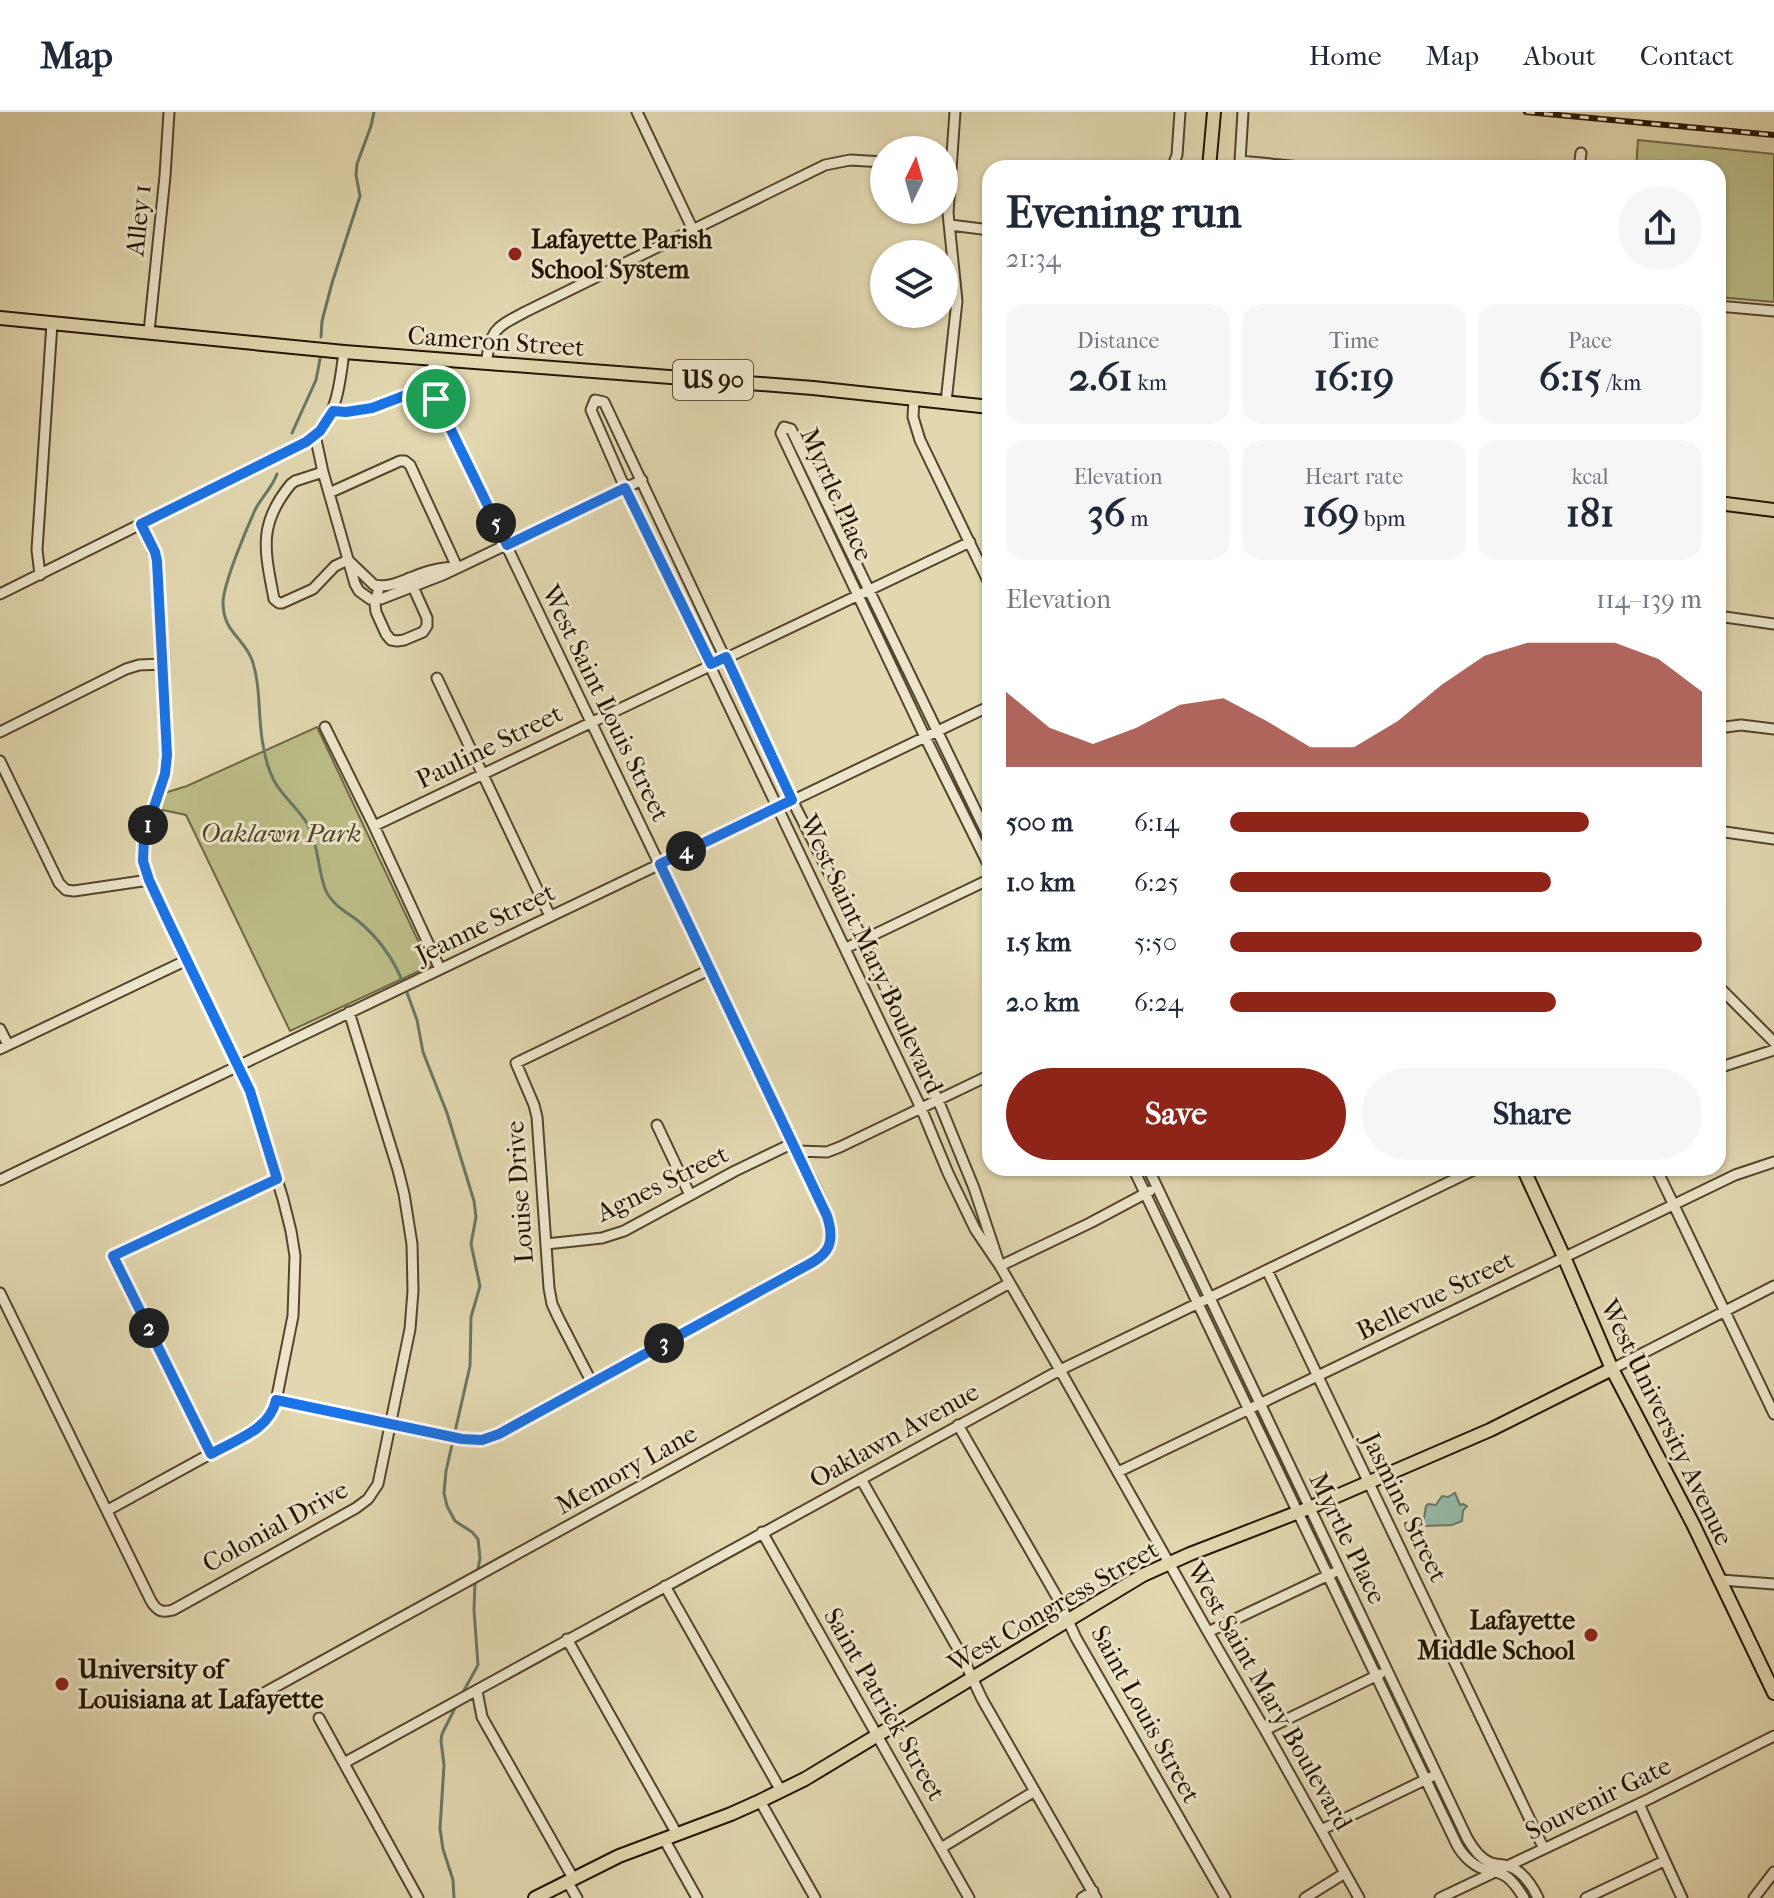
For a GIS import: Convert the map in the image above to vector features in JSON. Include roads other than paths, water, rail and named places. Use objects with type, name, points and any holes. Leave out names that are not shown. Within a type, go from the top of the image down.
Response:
[{"type":"main road","points":[[1210,160],[1214,112]]},
{"type":"main road","name":"Cameron Street","points":[[0,318],[344,352],[706,379],[982,406]]},
{"type":"main road","points":[[1726,504],[1774,510]]},
{"type":"main road","name":"West University Avenue","points":[[1527,1176],[1612,1369],[1662,1462],[1774,1693]]},
{"type":"main road","name":"West Congress Street","points":[[535,1898],[619,1856],[781,1791],[1122,1586],[1169,1563],[1304,1510],[1490,1430],[1612,1369]]},
{"type":"street","name":"Alley 1","points":[[149,332],[169,112]]},
{"type":"street","points":[[637,112],[693,230]]},
{"type":"street","points":[[952,136],[955,112]]},
{"type":"street","points":[[1175,160],[1180,112]]},
{"type":"street","points":[[1240,160],[1243,112]]},
{"type":"street","points":[[1580,160],[1581,153]]},
{"type":"street","points":[[486,363],[492,336],[500,325],[825,165],[850,160],[870,161]]},
{"type":"street","points":[[946,402],[957,301],[950,225],[982,229]]},
{"type":"street","points":[[1726,307],[1774,311]]},
{"type":"street","points":[[40,575],[37,550],[52,323]]},
{"type":"street","points":[[0,594],[291,451],[315,435],[333,411],[344,352]]},
{"type":"street","points":[[435,359],[430,376],[436,399]]},
{"type":"street","points":[[333,411],[372,408],[418,390],[430,392],[436,399]]},
{"type":"street","name":"West Saint Louis Street","points":[[436,399],[831,1228],[831,1245],[819,1259],[592,1383]]},
{"type":"street","points":[[914,399],[913,417],[920,440],[982,568]]},
{"type":"street","name":"West Saint Mary Boulevard","points":[[1000,1266],[975,1229],[948,1173],[846,948],[625,488],[591,410],[595,400],[604,402],[938,1100],[1008,1284],[1060,1370],[1359,1898]]},
{"type":"street","name":"Myrtle Place","points":[[982,824],[791,429],[784,427],[781,433],[982,852]]},
{"type":"street","points":[[315,435],[359,591],[366,598],[376,600],[411,583]]},
{"type":"street","points":[[329,493],[405,461],[410,465],[457,567]]},
{"type":"street","points":[[323,472],[291,484],[270,514],[266,539],[274,599],[282,603],[313,589],[335,566],[348,560]]},
{"type":"street","points":[[348,560],[379,587],[445,574],[642,480]]},
{"type":"street","points":[[108,1510],[261,1425],[271,1415],[293,1316],[296,1272],[291,1231],[250,1091],[149,880],[143,861],[144,837],[165,774],[167,755],[157,561],[141,524]]},
{"type":"street","name":"Pauline Street","points":[[374,826],[970,542]]},
{"type":"street","points":[[379,587],[376,612],[386,634],[397,641],[423,632],[427,626],[427,618],[411,583]]},
{"type":"street","points":[[1726,617],[1774,624]]},
{"type":"street","points":[[0,732],[126,669],[163,664]]},
{"type":"street","points":[[437,678],[550,916]]},
{"type":"street","name":"Jeanne Street","points":[[0,1180],[982,710]]},
{"type":"street","points":[[1726,727],[1741,725],[1774,729]]},
{"type":"street","points":[[325,727],[440,969]]},
{"type":"street","points":[[0,761],[59,883],[66,890],[149,880]]},
{"type":"street","points":[[1726,832],[1774,839]]},
{"type":"street","points":[[846,948],[982,883]]},
{"type":"street","points":[[0,1029],[4,1047],[187,960]]},
{"type":"street","name":"Louise Drive","points":[[592,1383],[552,1304],[537,1117],[516,1063],[709,970]]},
{"type":"street","points":[[1726,994],[1774,1042]]},
{"type":"street","name":"Colonial Drive","points":[[0,1293],[151,1601],[160,1611],[167,1612],[368,1499],[378,1484],[410,1329],[412,1244],[398,1170],[349,1012]]},
{"type":"street","points":[[1726,1065],[1774,1050]]},
{"type":"street","name":"Agnes Street","points":[[546,1244],[609,1237],[690,1195],[795,1147],[827,1152],[982,1079]]},
{"type":"street","points":[[657,1125],[690,1195]]},
{"type":"street","name":"Bellevue Street","points":[[1118,1472],[1735,1175],[1774,1162]]},
{"type":"street","name":"Myrtle Place","points":[[1137,1176],[1249,1409],[1339,1570],[1471,1845],[1483,1859],[1518,1871],[1529,1881],[1538,1898]]},
{"type":"street","name":"Myrtle Place","points":[[1152,1176],[1260,1404],[1327,1575],[1461,1852],[1479,1867],[1507,1877],[1524,1898]]},
{"type":"street","name":"Oaklawn Avenue","points":[[344,1763],[1060,1370],[1461,1176]]},
{"type":"street","points":[[1660,1176],[1774,1414]]},
{"type":"street","points":[[211,1454],[113,1256],[277,1179]]},
{"type":"street","points":[[1000,1266],[1158,1188]]},
{"type":"street","name":"Jasmine Street","points":[[1267,1270],[1544,1849]]},
{"type":"street","name":"Memory Lane","points":[[264,1693],[1008,1284]]},
{"type":"street","name":"West Congress Street","points":[[1612,1369],[1774,1286]]},
{"type":"street","points":[[276,1400],[462,1439],[482,1440],[499,1434],[592,1383]]},
{"type":"street","name":"Saint Louis Street","points":[[958,1425],[1225,1898]]},
{"type":"street","points":[[861,1479],[1094,1895],[1082,1898]]},
{"type":"street","name":"Saint Patrick Street","points":[[762,1532],[969,1898]]},
{"type":"street","points":[[1208,1632],[1339,1570]]},
{"type":"street","points":[[1721,1580],[1774,1584]]},
{"type":"street","points":[[665,1586],[781,1791]]},
{"type":"street","points":[[567,1639],[677,1834]]},
{"type":"street","points":[[1265,1730],[1387,1671]]},
{"type":"street","points":[[477,1691],[482,1717],[577,1898]]},
{"type":"street","points":[[319,1718],[418,1898]]},
{"type":"street","name":"Souvenir Gate","points":[[1440,1898],[1774,1736]]},
{"type":"street","points":[[1321,1830],[1437,1774]]},
{"type":"street","points":[[941,1848],[1035,1791]]},
{"type":"street","points":[[760,1801],[815,1898]]},
{"type":"street","points":[[1639,1804],[1682,1898]]},
{"type":"street","points":[[664,1839],[697,1898]]},
{"type":"street","points":[[1586,1898],[1664,1861]]},
{"type":"street","points":[[1754,1898],[1774,1872]]},
{"type":"street","points":[[1305,1898],[1345,1873]]},
{"type":"waterway","points":[[321,337],[332,283],[360,196],[357,164],[374,112]]},
{"type":"waterway","points":[[292,433],[316,380],[320,359]]},
{"type":"waterway","points":[[277,474],[255,510],[236,556],[224,593],[226,621],[252,660],[262,739],[270,772],[309,827],[326,891],[336,904],[378,941],[403,983]]},
{"type":"waterway","points":[[406,990],[417,1020],[423,1052],[447,1113],[476,1217],[471,1244],[480,1286],[471,1317],[470,1366],[446,1471],[444,1493],[455,1521],[478,1539],[480,1558],[477,1574]]},
{"type":"waterway","points":[[462,1694],[478,1665],[475,1582]]},
{"type":"waterway","points":[[454,1898],[453,1880],[440,1829],[444,1765],[441,1741],[457,1704]]},
{"type":"railway","points":[[1526,112],[1774,135]]},
{"type":"place","name":"Lafayette Parish School System","points":[[515,254]]},
{"type":"place","name":"Lafayette Middle School","points":[[1591,1635]]},
{"type":"place","name":"University of Louisiana at Lafayette","points":[[62,1684]]},
{"type":"park label","name":"Oaklawn Park","points":[[281,833]]}]
